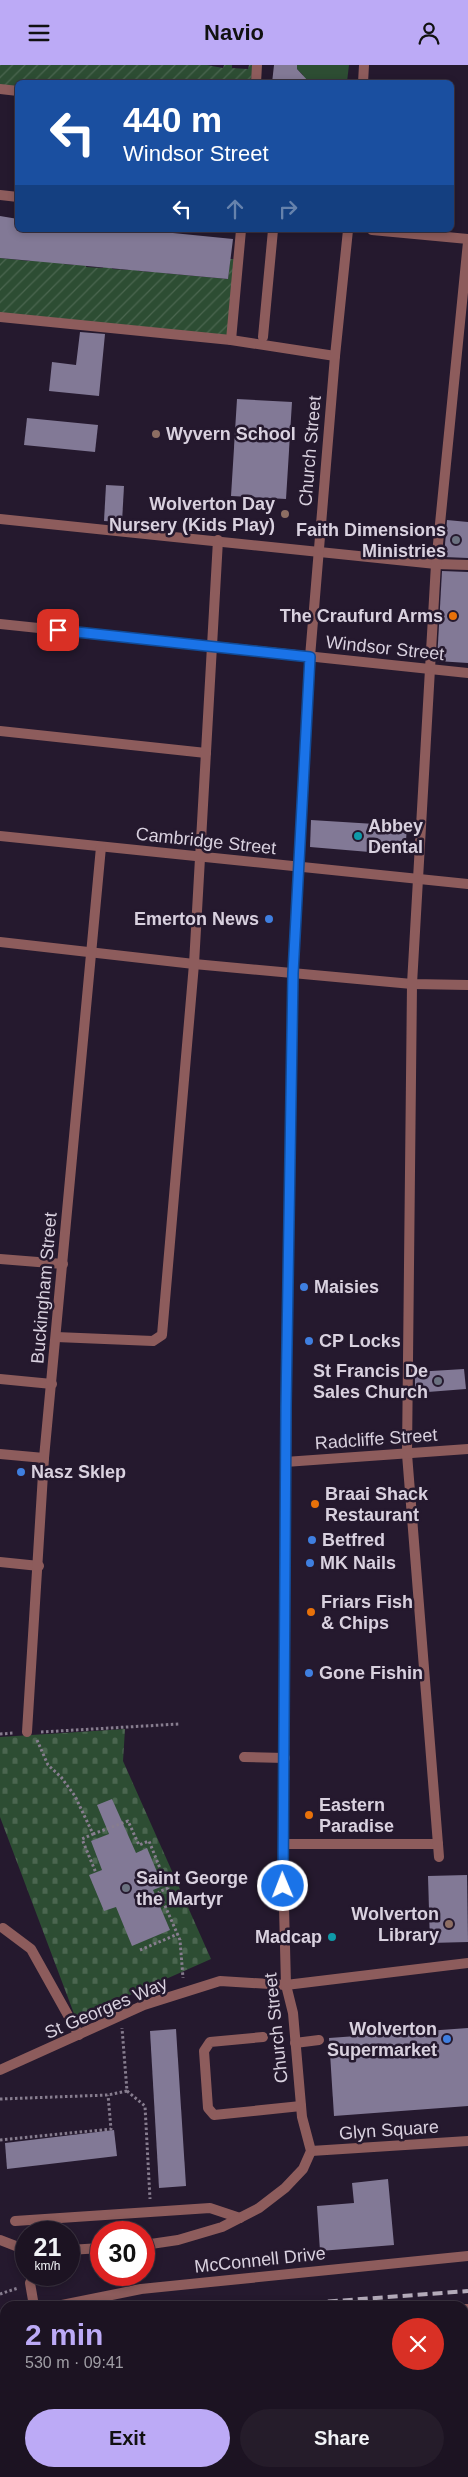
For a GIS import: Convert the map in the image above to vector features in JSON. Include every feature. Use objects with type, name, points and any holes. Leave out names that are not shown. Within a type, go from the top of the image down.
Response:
[{"type":"street","points":[[256,80],[257,65]]},
{"type":"street","points":[[362,80],[364,65]]},
{"type":"street","points":[[0,89],[15,91]]},
{"type":"street","points":[[0,195],[15,197]]},
{"type":"street","points":[[231,340],[241,232]]},
{"type":"street","points":[[263,337],[273,232]]},
{"type":"street","name":"Church Street","points":[[311,2151],[301,2106],[293,2013],[286,1985],[283,1844],[285,1758],[285,1462],[293,973],[310,657],[334,356],[348,232]]},
{"type":"street","points":[[391,232],[468,240],[436,564],[412,984],[407,1454],[439,1857]]},
{"type":"street","points":[[0,317],[231,340],[334,356]]},
{"type":"street","points":[[0,519],[436,564],[468,565]]},
{"type":"street","points":[[56,1337],[152,1341],[162,1335],[194,964],[218,541]]},
{"type":"street","name":"Windsor Street","points":[[0,624],[468,673]]},
{"type":"street","points":[[0,731],[206,753]]},
{"type":"street","name":"Cambridge Street","points":[[0,836],[468,884]]},
{"type":"street","name":"Buckingham Street","points":[[30,1732],[44,1458],[101,847]]},
{"type":"street","points":[[0,942],[194,964],[412,984],[468,985]]},
{"type":"street","points":[[0,1259],[63,1264]]},
{"type":"street","points":[[0,1379],[52,1384]]},
{"type":"street","name":"Radcliffe Street","points":[[285,1462],[468,1449]]},
{"type":"street","points":[[0,1454],[44,1458]]},
{"type":"street","points":[[0,1562],[39,1566]]},
{"type":"street","points":[[244,1757],[285,1758]]},
{"type":"street","points":[[283,1844],[438,1844]]},
{"type":"street","points":[[2,1928],[31,1949],[80,2035]]},
{"type":"street","name":"St Georges Way","points":[[0,2070],[121,2015],[220,1981],[286,1985],[468,1963]]},
{"type":"street","points":[[263,2037],[210,2043],[207,2045],[204,2051],[208,2108],[214,2115],[301,2106]]},
{"type":"street","points":[[295,2043],[319,2040]]},
{"type":"street","name":"Glyn Square","points":[[311,2151],[468,2141]]},
{"type":"street","points":[[155,2243],[178,2240],[222,2227],[260,2208],[285,2188],[303,2169],[311,2151]]},
{"type":"street","points":[[15,2221],[210,2208],[240,2218]]},
{"type":"street","points":[[0,2240],[15,2246]]},
{"type":"street","name":"McConnell Drive","points":[[82,2301],[141,2289],[468,2256]]},
{"type":"street","points":[[33,2286],[34,2301]]},
{"type":"path","points":[[0,1734],[179,1724]]},
{"type":"path","points":[[30,1732],[48,1765],[61,1777],[75,1796],[93,1834]]},
{"type":"path","points":[[96,1873],[82,1839],[128,1821],[139,1845],[149,1841],[168,1888],[159,1893],[180,1940],[184,1993]]},
{"type":"path","points":[[140,1950],[178,1934]]},
{"type":"path","points":[[121,2015],[127,2091],[145,2106],[151,2212]]},
{"type":"path","points":[[0,2099],[108,2095],[127,2091]]},
{"type":"path","points":[[0,2140],[111,2129],[108,2095]]},
{"type":"green space","points":[[0,65],[207,65],[223,68],[224,65],[232,65],[232,68],[248,69],[249,65],[253,65],[251,80],[15,80],[15,87],[0,85]]},
{"type":"green space","points":[[291,65],[349,65],[347,80],[302,80],[303,75],[297,69],[297,66]]},
{"type":"green space","points":[[64,244],[63,264],[78,265],[81,246],[89,246],[86,267],[103,268],[105,248],[114,249],[112,269],[128,270],[130,251],[138,251],[138,271],[153,272],[155,253],[165,254],[163,273],[228,279],[230,259],[234,259],[228,340],[0,317],[0,258],[29,261]]},
{"type":"green space","points":[[125,1729],[123,1761],[211,1959],[76,2019],[0,1817],[0,1737]]},
{"type":"building","points":[[274,65],[297,65],[297,69],[307,80],[272,80]]},
{"type":"building","points":[[0,216],[15,218],[15,232],[163,232],[233,239],[228,279],[0,258]]},
{"type":"building","points":[[80,332],[105,334],[99,396],[49,391],[52,362],[76,365]]},
{"type":"building","points":[[237,399],[292,402],[286,499],[231,496]]},
{"type":"building","points":[[27,418],[98,425],[95,452],[24,445]]},
{"type":"building","points":[[106,485],[124,486],[122,522],[104,521]]},
{"type":"building","name":"Faith Dimensions Ministries","points":[[447,520],[468,522],[468,558],[444,557]]},
{"type":"building","name":"The Craufurd Arms","points":[[442,571],[468,572],[468,663],[437,661]]},
{"type":"building","name":"Abbey Dental","points":[[311,820],[407,826],[405,855],[310,847]]},
{"type":"building","name":"St Francis De Sales Church","points":[[464,1369],[466,1389],[415,1393],[415,1372]]},
{"type":"building","name":"Saint George the Martyr","points":[[112,1799],[136,1853],[147,1848],[163,1886],[153,1890],[170,1930],[132,1946],[116,1907],[104,1911],[89,1875],[102,1870],[91,1841],[109,1834],[97,1805]]},
{"type":"building","name":"Wolverton Library","points":[[467,1875],[468,1942],[430,1943],[428,1876]]},
{"type":"building","points":[[468,2028],[468,2106],[334,2116],[329,2038]]},
{"type":"building","points":[[176,2029],[186,2186],[159,2188],[150,2031]]},
{"type":"building","points":[[114,2130],[117,2156],[7,2169],[5,2143]]},
{"type":"building","points":[[388,2179],[394,2245],[320,2251],[317,2206],[354,2203],[352,2183]]},
{"type":"railway","points":[[335,2301],[468,2291]]},
{"type":"place","name":"Wyvern School","points":[[156,434]]},
{"type":"place","name":"Wolverton Day Nursery (Kids Play)","points":[[285,514]]},
{"type":"place","name":"Faith Dimensions Ministries","points":[[456,540]]},
{"type":"place","name":"The Craufurd Arms","points":[[453,616]]},
{"type":"place","name":"Abbey Dental","points":[[358,836]]},
{"type":"place","name":"Emerton News","points":[[269,919]]},
{"type":"place","name":"Maisies","points":[[304,1287]]},
{"type":"place","name":"CP Locks","points":[[309,1341]]},
{"type":"place","name":"St Francis De Sales Church","points":[[438,1381]]},
{"type":"place","name":"Nasz Sklep","points":[[21,1472]]},
{"type":"place","name":"Braai Shack Restaurant","points":[[315,1504]]},
{"type":"place","name":"Betfred","points":[[312,1540]]},
{"type":"place","name":"MK Nails","points":[[310,1563]]},
{"type":"place","name":"Friars Fish & Chips","points":[[311,1612]]},
{"type":"place","name":"Gone Fishin","points":[[309,1673]]},
{"type":"place","name":"Eastern Paradise","points":[[309,1815]]},
{"type":"place","name":"Saint George the Martyr","points":[[126,1888]]},
{"type":"place","name":"Wolverton Library","points":[[449,1924]]},
{"type":"place","name":"Madcap","points":[[332,1937]]},
{"type":"place","name":"Wolverton Supermarket","points":[[447,2039]]},
{"type":"route","points":[[58,630],[310,657],[293,973],[285,1479],[283,1886]]}]
